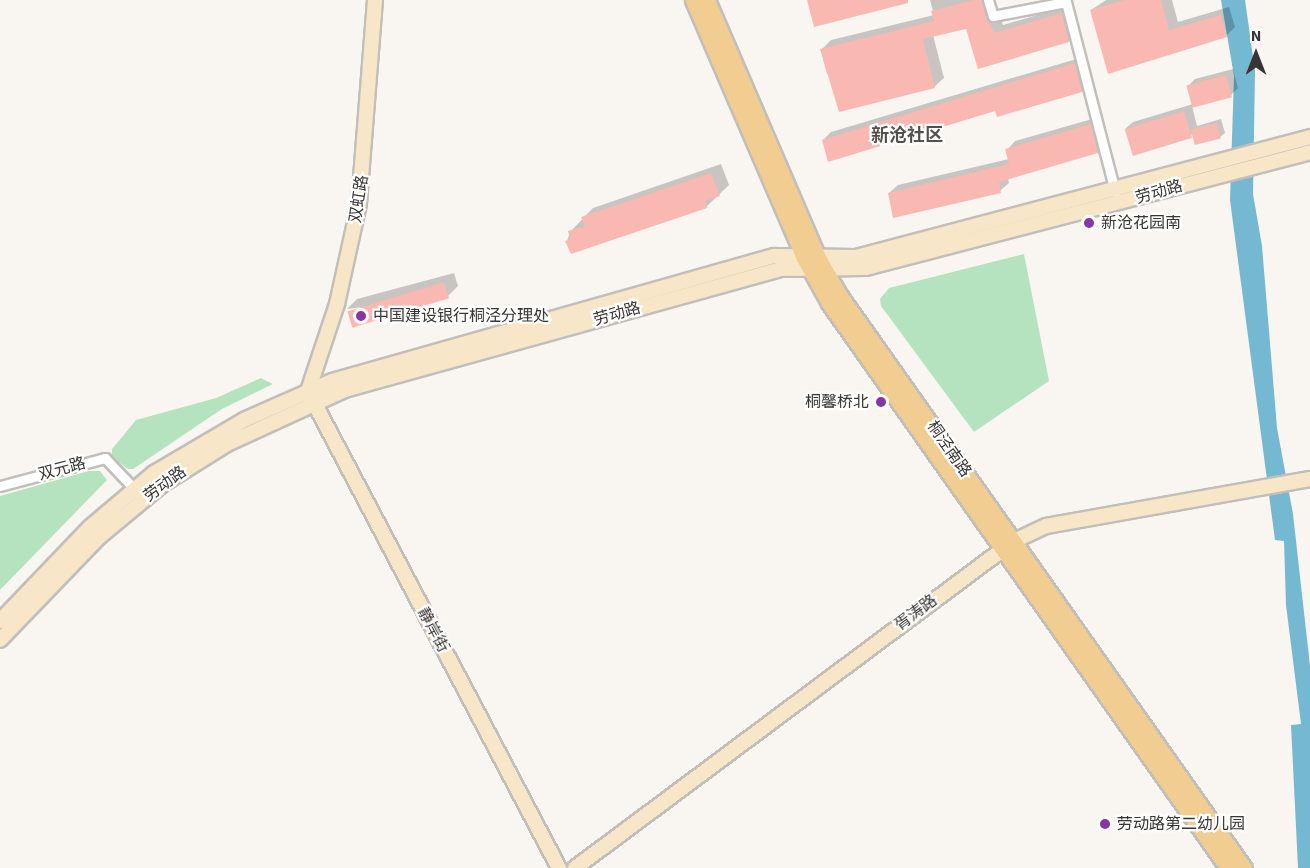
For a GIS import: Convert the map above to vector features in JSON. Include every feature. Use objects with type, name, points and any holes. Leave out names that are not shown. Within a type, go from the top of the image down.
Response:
[{"type":"main road","name":"双虹路","points":[[310,398],[337,304],[359,204],[375,0]]},
{"type":"main road","name":"桐泾南路","points":[[693,0],[813,262]]},
{"type":"main road","name":"桐泾南路","points":[[707,0],[829,303],[1009,544],[1244,868]]},
{"type":"main road","name":"劳动路","points":[[813,262],[856,257],[1310,137]]},
{"type":"main road","name":"劳动路","points":[[0,621],[75,542],[139,494],[198,444],[310,398],[364,370],[775,256],[866,268],[1119,204],[1310,152]]},
{"type":"main road","name":"静岸街","points":[[310,398],[559,868]]},
{"type":"main road","name":"胥涛路","points":[[575,868],[1009,544],[1046,526],[1310,479]]},
{"type":"main road","name":"劳动路","points":[[0,640],[139,494]]},
{"type":"main road","name":"桐泾南路","points":[[1009,544],[1228,868]]},
{"type":"street","points":[[988,0],[993,16],[1066,2],[1119,204]]},
{"type":"street","name":"双元路","points":[[0,486],[105,458],[139,494]]},
{"type":"green space","points":[[1024,254],[1049,381],[974,432],[881,306],[880,299],[889,288]]},
{"type":"green space","points":[[261,378],[273,384],[222,409],[133,469],[128,469],[112,457],[112,449],[136,420],[216,398]]},
{"type":"green space","points":[[89,471],[100,471],[107,480],[0,590],[0,496]]},
{"type":"water","points":[[1221,0],[1245,0],[1255,71],[1253,194],[1262,246],[1277,428],[1293,514],[1310,666],[1310,868],[1298,868],[1291,725],[1301,724],[1286,605],[1284,541],[1275,540],[1230,200],[1234,76]]},
{"type":"building","points":[[807,0],[908,0],[908,3],[814,27]]},
{"type":"building","points":[[981,0],[994,33],[1062,13],[1069,42],[978,69],[966,29],[923,39],[935,88],[839,112],[820,49],[934,21],[931,11]]},
{"type":"building","points":[[1125,0],[1161,0],[1169,30],[1221,15],[1227,37],[1108,74],[1090,10]]},
{"type":"building","points":[[1075,63],[1082,92],[997,117],[995,111],[828,162],[822,140]]},
{"type":"building","points":[[1226,75],[1232,97],[1192,108],[1186,86]]},
{"type":"building","points":[[1184,111],[1192,138],[1133,156],[1125,129]]},
{"type":"building","points":[[1217,123],[1221,139],[1195,145],[1191,130]]},
{"type":"building","points":[[1091,124],[1098,153],[999,182],[1001,193],[893,218],[888,193],[1009,164],[1005,149]]},
{"type":"building","points":[[711,173],[720,196],[705,201],[707,208],[571,254],[565,241],[570,239],[568,231],[585,226],[581,217]]},
{"type":"building","points":[[444,282],[449,298],[352,328],[347,312]]},
{"type":"place","name":"新沧花园南","points":[[1089,223]]},
{"type":"place","name":"中国建设银行桐泾分理处","points":[[361,316]]},
{"type":"place","name":"桐馨桥北","points":[[881,402]]},
{"type":"place","name":"劳动路第二幼儿园","points":[[1105,824]]},
{"type":"district","name":"新沧社区","points":[[907,136]]}]
